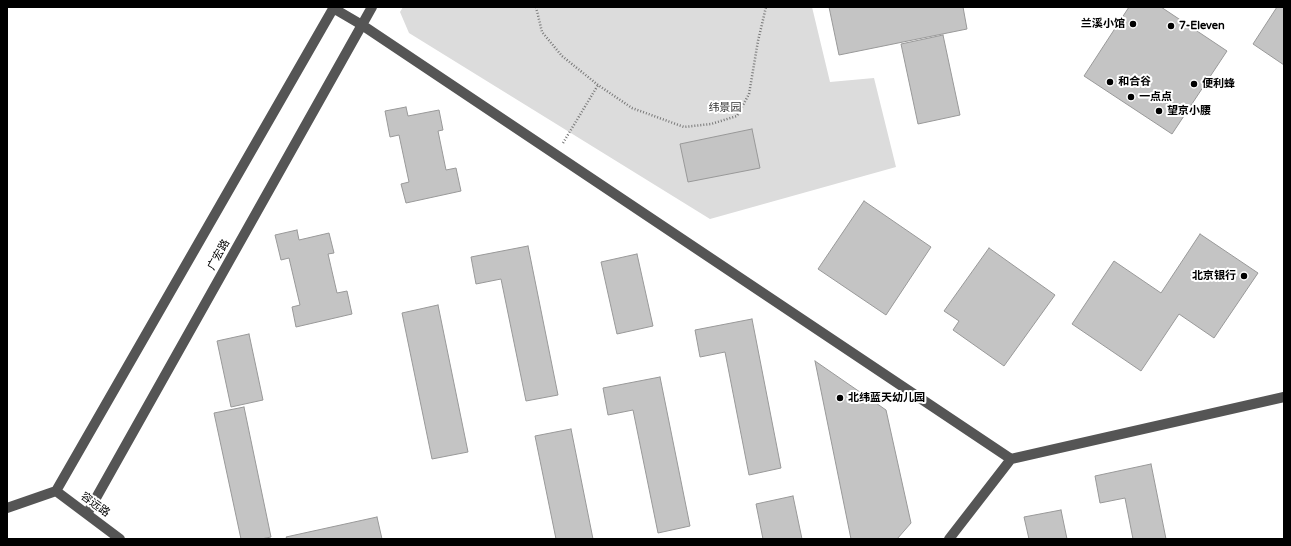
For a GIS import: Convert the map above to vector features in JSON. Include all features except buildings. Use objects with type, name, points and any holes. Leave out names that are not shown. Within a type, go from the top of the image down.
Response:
[{"type":"street","name":"广宏路","points":[[87,514],[372,7]]},
{"type":"street","points":[[7,508],[56,491],[334,8],[362,25],[1011,459]]},
{"type":"street","points":[[949,539],[1011,459],[1284,397]]},
{"type":"street","name":"容远路","points":[[56,491],[120,539]]},
{"type":"path","points":[[536,7],[542,32],[562,56],[598,85],[632,108],[684,127],[711,124],[737,116],[749,94],[758,41],[766,7]]},
{"type":"path","points":[[556,155],[598,85]]},
{"type":"green space","name":"纬景园","points":[[403,7],[812,7],[830,82],[874,78],[896,167],[710,219],[409,33],[400,12]]},
{"type":"place","name":"兰溪小馆","points":[[1133,24]]},
{"type":"place","name":"7-Eleven","points":[[1171,26]]},
{"type":"place","name":"和合谷","points":[[1110,82]]},
{"type":"place","name":"便利蜂","points":[[1194,84]]},
{"type":"place","name":"一点点","points":[[1131,97]]},
{"type":"place","name":"望京小腰","points":[[1159,111]]},
{"type":"place","name":"北京银行","points":[[1244,276]]},
{"type":"place","name":"北纬蓝天幼儿园","points":[[840,398]]}]
